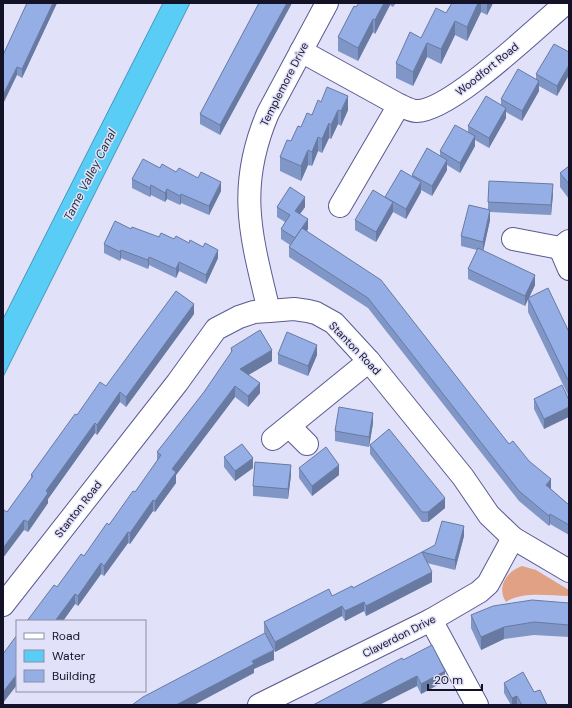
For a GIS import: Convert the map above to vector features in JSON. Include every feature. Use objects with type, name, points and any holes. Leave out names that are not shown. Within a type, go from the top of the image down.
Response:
[{"type":"street","name":"Templemore Drive","points":[[268,311],[250,228],[250,167],[260,133],[268,114],[327,3]]},
{"type":"street","name":"Woodfort Road","points":[[301,51],[399,105],[416,111],[437,106],[479,78],[566,3]]},
{"type":"street","points":[[340,206],[399,105]]},
{"type":"street","points":[[513,239],[564,245],[569,269]]},
{"type":"street","name":"Stanton Road","points":[[3,605],[177,383],[216,329],[239,317],[254,312],[268,311],[294,310],[316,313],[334,323],[369,361],[463,477],[489,514],[513,538],[569,571]]},
{"type":"street","points":[[307,444],[282,433],[369,361]]},
{"type":"street","name":"Claverdon Drive","points":[[259,705],[431,620],[479,592],[488,584],[513,538]]},
{"type":"street","points":[[431,620],[477,705]]},
{"type":"shaded area","points":[[522,566],[536,570],[569,590],[569,596],[528,595],[520,596],[506,602],[502,591],[505,580],[512,572]]},
{"type":"water","name":"Tame Valley Canal","points":[[163,3],[190,3],[3,377],[3,319]]},
{"type":"building","points":[[27,3],[53,3],[22,69],[17,67],[3,95],[3,55]]},
{"type":"building","points":[[259,3],[287,3],[220,125],[200,114]]},
{"type":"building","points":[[359,3],[384,3],[375,20],[373,19],[358,48],[338,37],[354,6],[356,7]]},
{"type":"building","points":[[452,3],[478,3],[467,27],[455,21],[441,49],[427,43],[413,72],[396,63],[410,32],[421,38],[436,8],[446,13]]},
{"type":"building","points":[[554,44],[569,52],[569,65],[557,86],[536,74]]},
{"type":"building","points":[[518,69],[539,81],[522,111],[501,99]]},
{"type":"building","points":[[327,87],[348,96],[341,111],[338,110],[331,125],[329,123],[322,139],[318,137],[312,152],[308,150],[301,166],[280,157],[287,140],[291,141],[298,126],[301,127],[307,113],[312,115],[318,100],[321,102]]},
{"type":"building","points":[[486,96],[506,108],[489,138],[468,126]]},
{"type":"building","points":[[455,125],[475,136],[460,163],[440,151]]},
{"type":"building","points":[[427,148],[447,160],[432,186],[412,175]]},
{"type":"building","points":[[143,159],[160,168],[162,164],[176,172],[179,168],[198,178],[201,172],[221,182],[209,206],[181,194],[180,196],[167,189],[165,193],[151,185],[150,188],[132,179]]},
{"type":"building","points":[[569,166],[569,184],[560,173]]},
{"type":"building","points":[[401,170],[421,182],[406,209],[385,197]]},
{"type":"building","points":[[489,181],[553,184],[551,205],[488,202]]},
{"type":"building","points":[[290,187],[305,197],[295,211],[308,219],[295,238],[281,229],[290,215],[277,207]]},
{"type":"building","points":[[373,190],[393,202],[376,232],[355,220]]},
{"type":"building","points":[[469,205],[490,210],[483,242],[461,236]]},
{"type":"building","points":[[115,221],[131,229],[132,227],[159,237],[161,233],[174,239],[176,236],[189,243],[190,240],[203,247],[205,243],[218,250],[206,275],[179,262],[176,269],[149,257],[148,260],[121,250],[120,252],[104,244]]},
{"type":"building","points":[[302,228],[381,280],[509,444],[513,441],[529,461],[551,479],[546,485],[569,505],[569,525],[550,514],[549,516],[519,491],[368,298],[289,247]]},
{"type":"building","points":[[478,248],[535,275],[525,296],[468,269]]},
{"type":"building","points":[[548,288],[569,332],[569,380],[528,298]]},
{"type":"building","points":[[176,291],[194,304],[126,397],[120,392],[97,425],[95,423],[46,491],[48,493],[28,522],[24,520],[3,548],[4,510],[7,512],[33,476],[31,475],[100,382],[106,386]]},
{"type":"building","points":[[260,330],[272,350],[240,369],[260,383],[248,396],[235,386],[172,469],[176,472],[155,501],[153,500],[130,533],[128,532],[104,566],[101,563],[78,596],[75,594],[56,620],[28,620],[54,585],[57,587],[81,554],[84,556],[107,523],[109,525],[133,491],[135,492],[161,455],[157,452],[204,392],[232,351],[231,348]]},
{"type":"building","points":[[287,332],[317,345],[308,366],[278,354]]},
{"type":"building","points":[[562,385],[569,400],[569,407],[544,419],[534,399]]},
{"type":"building","points":[[339,407],[373,413],[369,437],[335,431]]},
{"type":"building","points":[[389,429],[445,498],[428,512],[422,512],[370,445]]},
{"type":"building","points":[[242,444],[253,458],[235,471],[224,457]]},
{"type":"building","points":[[326,447],[339,465],[312,486],[299,468]]},
{"type":"building","points":[[255,462],[291,465],[288,489],[253,486]]},
{"type":"building","points":[[442,521],[464,526],[455,560],[422,552],[435,545]]},
{"type":"building","points":[[422,552],[432,572],[366,606],[364,602],[345,611],[342,606],[275,642],[264,622],[329,589],[332,596],[352,586],[353,588]]},
{"type":"building","points":[[532,600],[569,603],[569,625],[534,622],[504,627],[481,637],[471,615],[493,606]]},
{"type":"building","points":[[265,633],[274,650],[252,661],[254,664],[176,705],[132,705],[143,697]]},
{"type":"building","points":[[16,636],[16,675],[3,692],[3,654]]},
{"type":"building","points":[[432,645],[445,671],[421,684],[417,676],[360,705],[313,705],[402,658],[403,660]]},
{"type":"building","points":[[523,672],[534,692],[540,690],[547,705],[522,705],[517,696],[512,698],[504,683]]}]
